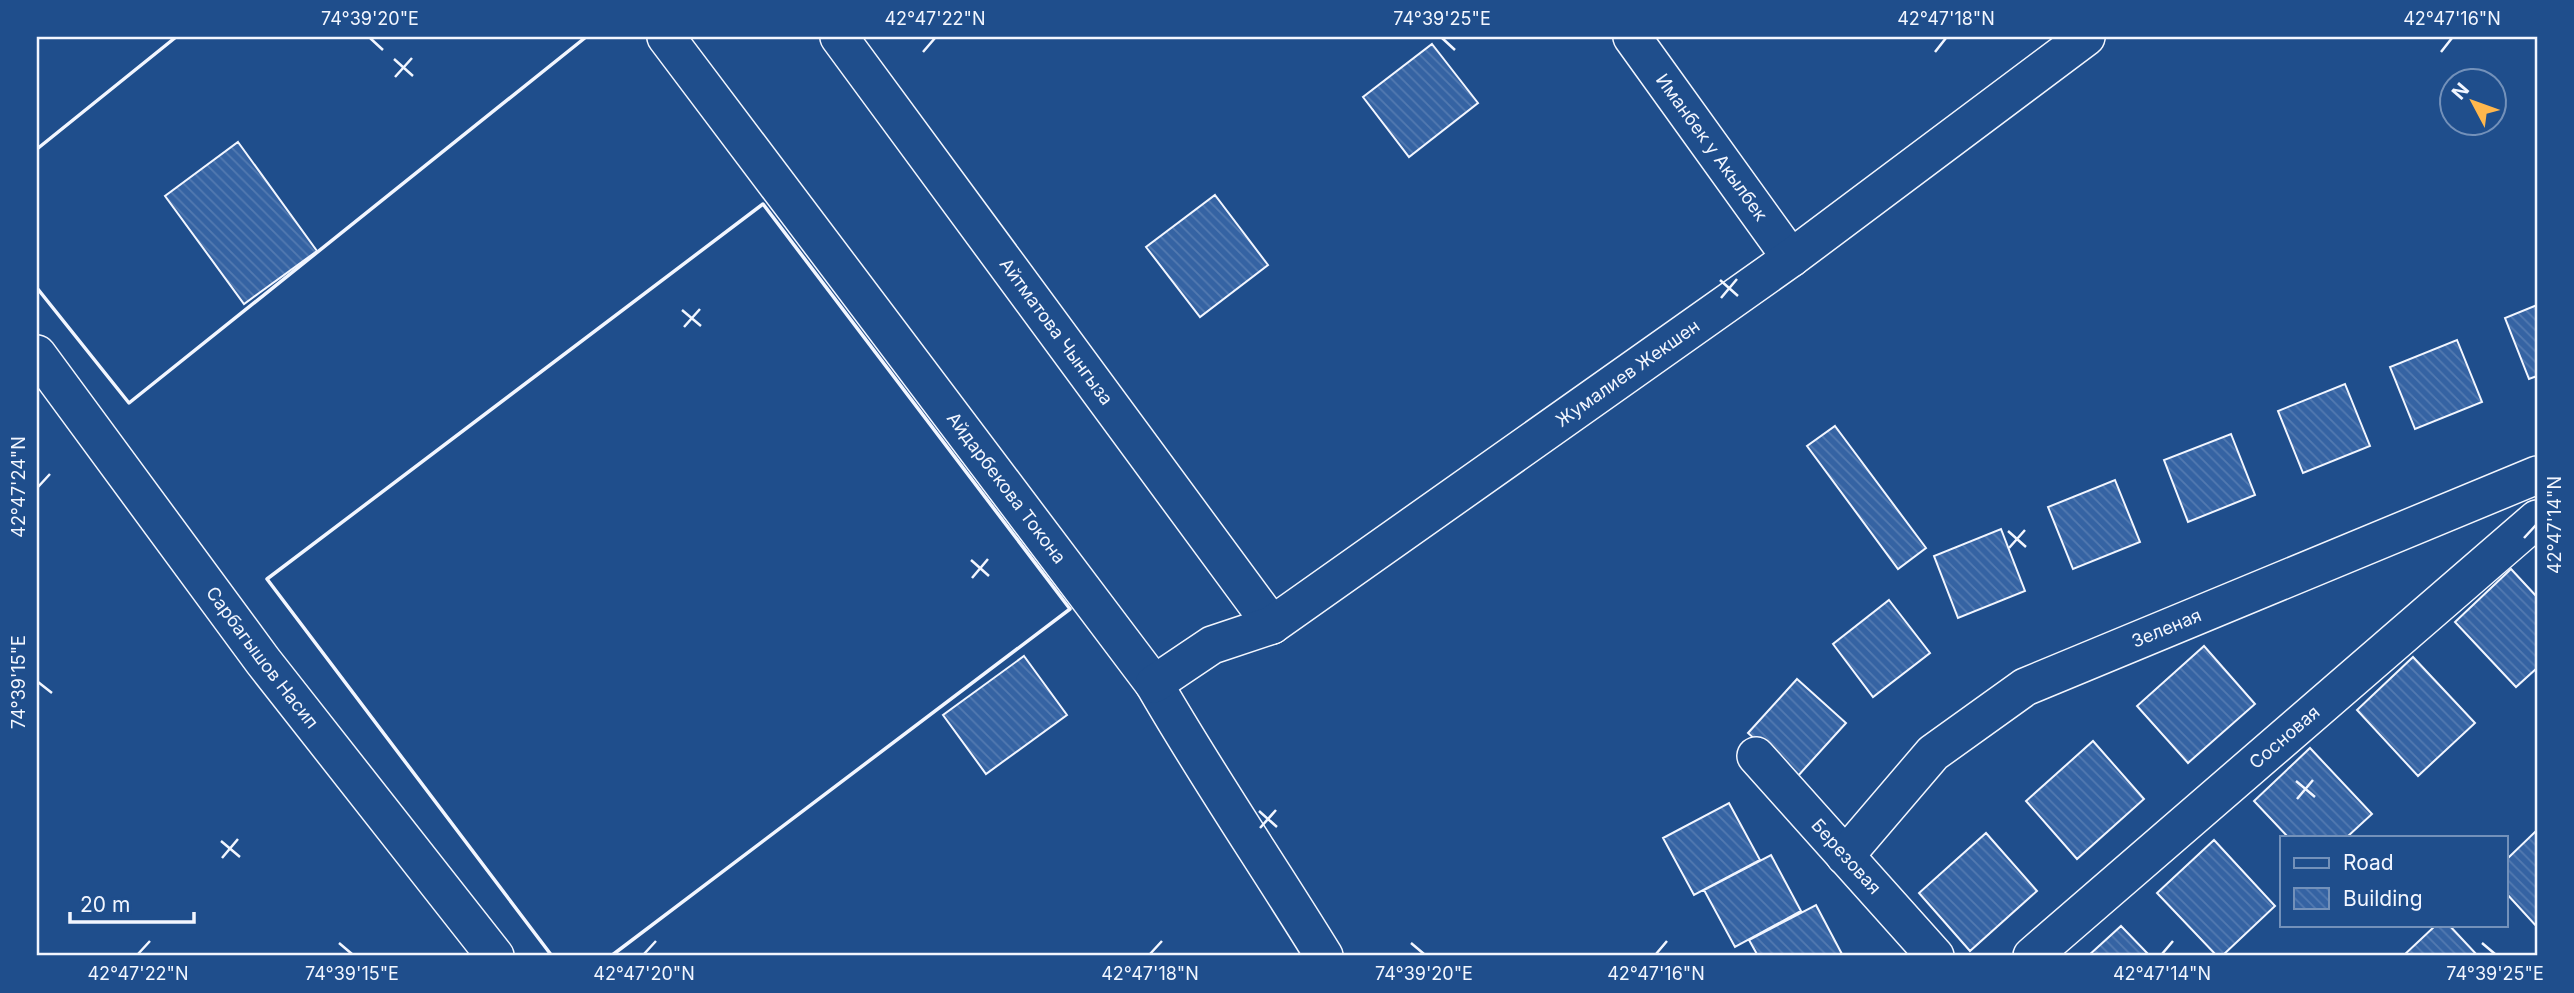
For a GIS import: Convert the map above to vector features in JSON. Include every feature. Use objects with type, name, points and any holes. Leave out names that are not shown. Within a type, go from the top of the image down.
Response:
[{"type":"street","name":"Айдарбекова Токона","points":[[666,37],[1154,684],[1194,753],[1258,848],[1324,956]]},
{"type":"street","name":"Айтматова Чынгыза","points":[[839,37],[1272,625]]},
{"type":"street","name":"Иманбек у Акылбек","points":[[1632,37],[1791,258]]},
{"type":"street","name":"Жумалиев Жекшен","points":[[1154,684],[1212,645],[1272,625],[1791,258],[2086,37]]},
{"type":"street","name":"Сарбагышов Насип","points":[[37,354],[263,661],[495,956]]},
{"type":"street","name":"Зеленая","points":[[1845,856],[1933,753],[2025,687],[2537,475]]},
{"type":"street","name":"Сосновая","points":[[2032,956],[2537,519]]},
{"type":"street","name":"Березовая","points":[[1756,756],[1935,956]]},
{"type":"building","points":[[1432,44],[1478,103],[1409,157],[1363,97]]},
{"type":"building","points":[[238,142],[317,251],[244,304],[165,196]]},
{"type":"building","points":[[1215,195],[1268,265],[1200,317],[1146,247]]},
{"type":"building","points":[[2537,305],[2537,376],[2529,379],[2505,318]]},
{"type":"building","points":[[2457,340],[2482,402],[2415,429],[2390,367]]},
{"type":"building","points":[[2345,384],[2370,446],[2303,473],[2278,411]]},
{"type":"building","points":[[1835,426],[1926,548],[1898,569],[1807,446]]},
{"type":"building","points":[[2231,434],[2255,495],[2188,522],[2164,460]]},
{"type":"building","points":[[2115,480],[2140,542],[2073,569],[2048,507]]},
{"type":"building","points":[[2001,529],[2025,591],[1958,618],[1934,556]]},
{"type":"building","points":[[2511,569],[2537,597],[2537,668],[2516,687],[2455,622]]},
{"type":"building","points":[[1889,600],[1930,653],[1873,697],[1833,644]]},
{"type":"building","points":[[2204,646],[2255,704],[2188,763],[2137,706]]},
{"type":"building","points":[[1024,656],[1067,715],[986,774],[943,715]]},
{"type":"building","points":[[2413,657],[2475,723],[2418,776],[2357,710]]},
{"type":"building","points":[[1797,679],[1846,723],[1797,777],[1748,733]]},
{"type":"building","points":[[2093,741],[2144,799],[2077,859],[2026,801]]},
{"type":"building","points":[[2310,748],[2372,814],[2348,836],[2287,836],[2254,801]]},
{"type":"building","points":[[1729,803],[1760,860],[1694,895],[1663,838]]},
{"type":"building","points":[[2537,830],[2537,927],[2508,895],[2508,858]]},
{"type":"building","points":[[1986,833],[2037,891],[1970,951],[1919,893]]},
{"type":"building","points":[[2214,840],[2275,906],[2222,956],[2217,956],[2157,893]]},
{"type":"building","points":[[1771,855],[1801,911],[1735,947],[1704,890]]},
{"type":"building","points":[[1816,905],[1843,956],[1758,956],[1749,940]]},
{"type":"building","points":[[2121,926],[2150,956],[2088,956]]},
{"type":"building","points":[[2435,926],[2450,926],[2478,956],[2403,956]]},
{"type":"wall","points":[[37,149],[176,37]]},
{"type":"wall","points":[[37,288],[129,403],[586,37]]},
{"type":"wall","points":[[552,956],[267,579],[763,204],[1070,609],[611,956]]}]
